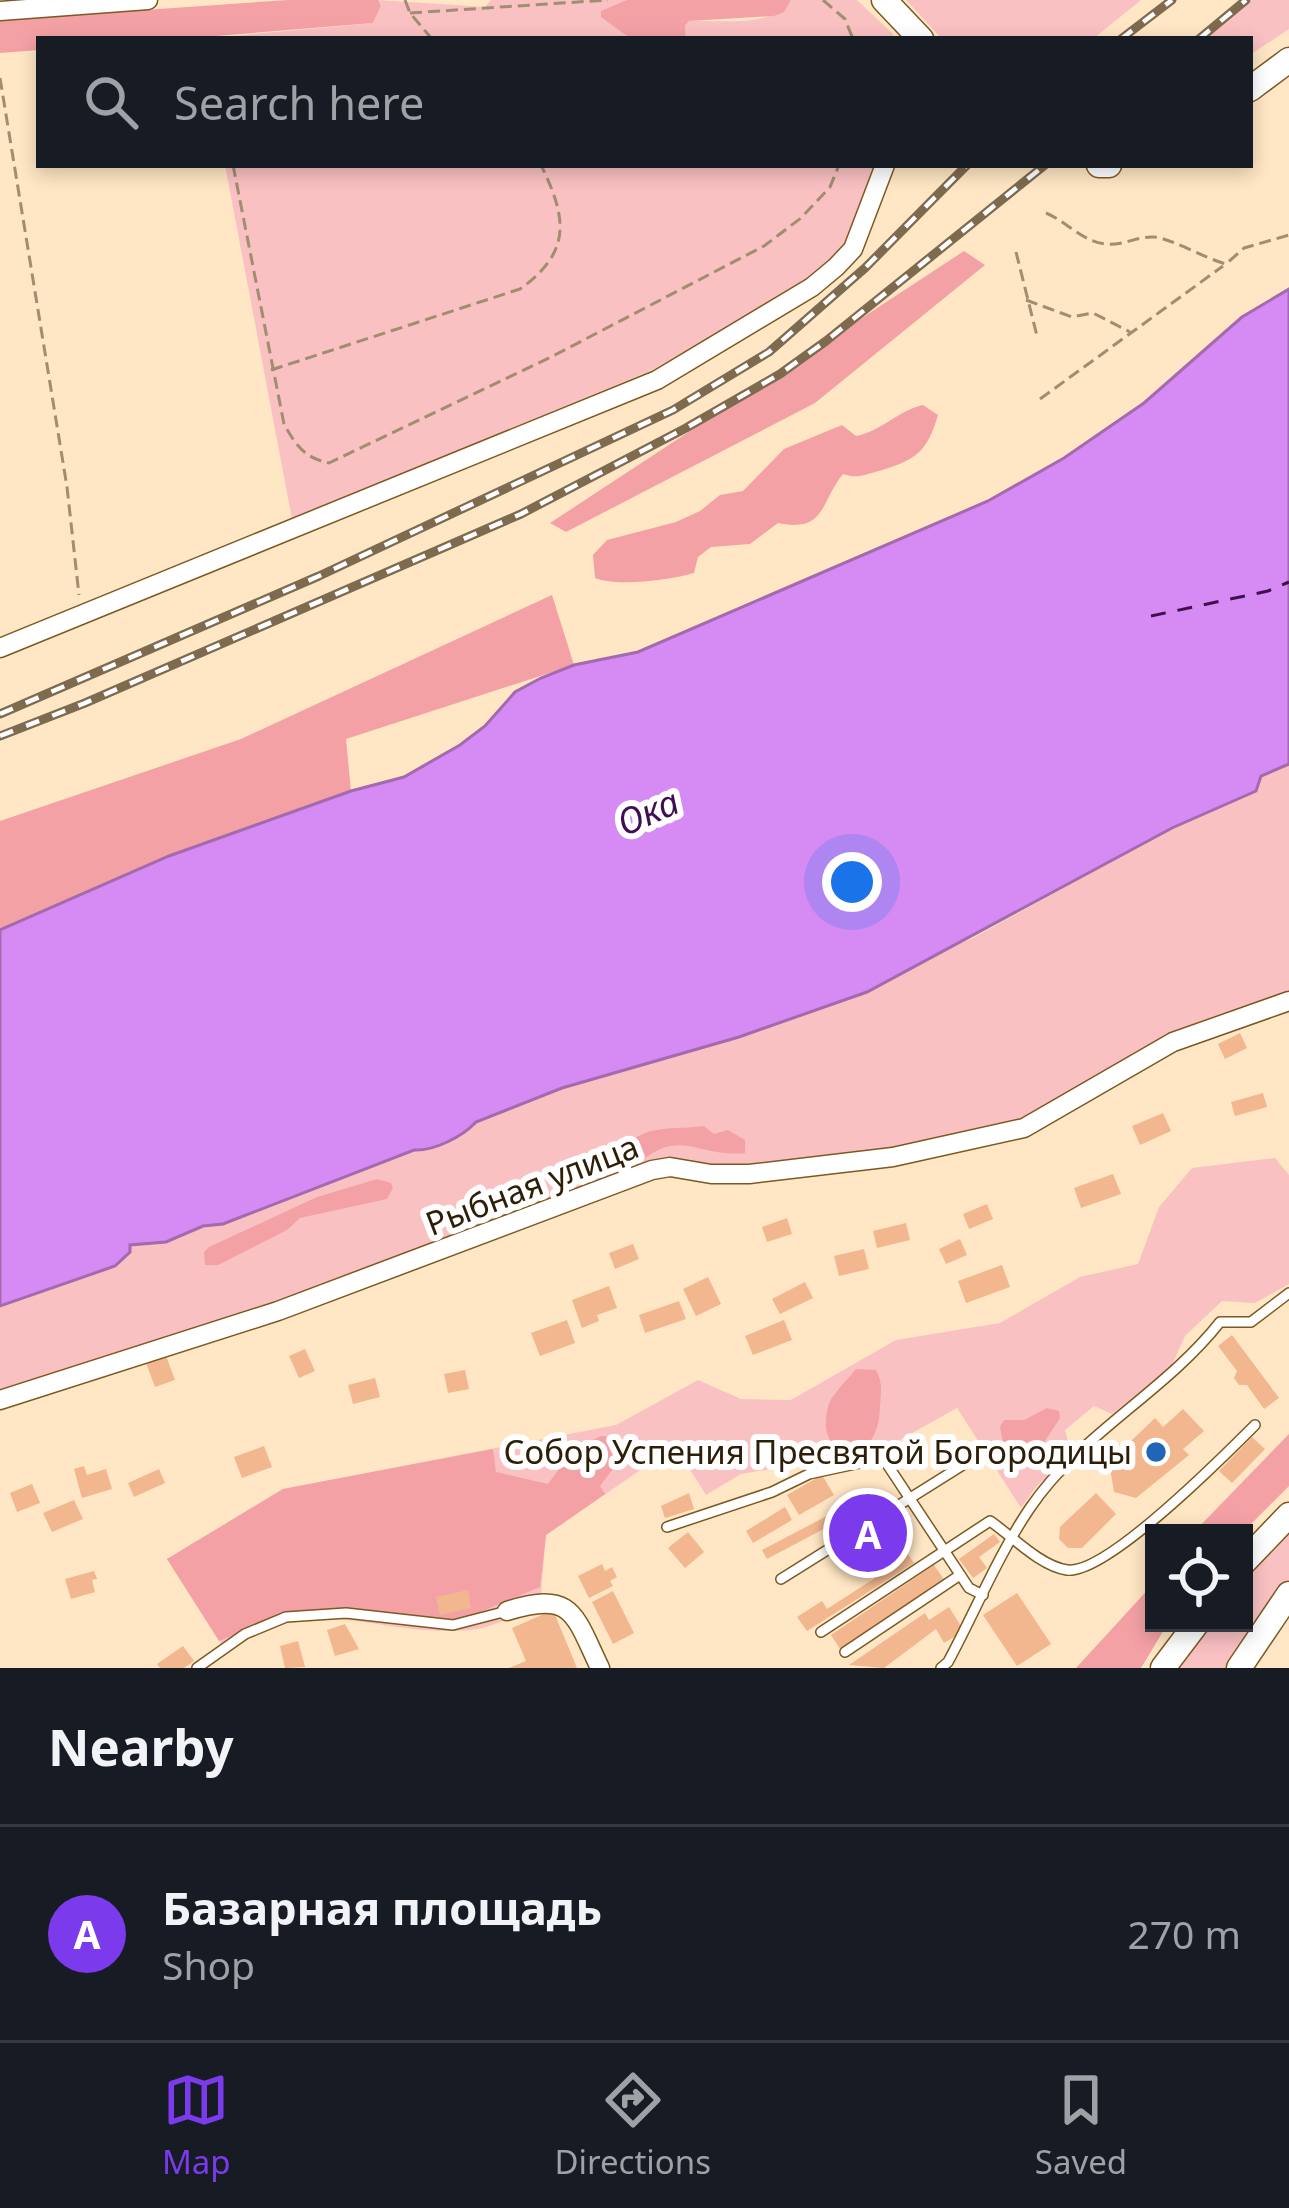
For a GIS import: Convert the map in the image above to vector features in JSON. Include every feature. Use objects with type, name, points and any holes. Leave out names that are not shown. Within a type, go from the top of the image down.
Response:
[{"type":"main road","points":[[884,0],[915,36]]},
{"type":"main road","points":[[1253,87],[1289,60]]},
{"type":"main road","points":[[1253,1553],[1289,1516]]},
{"type":"main road","points":[[1240,1668],[1289,1594]]},
{"type":"main road","points":[[1163,1668],[1190,1632]]},
{"type":"street","points":[[0,11],[148,0]]},
{"type":"street","points":[[0,648],[656,380],[836,268],[853,249],[884,168]]},
{"type":"street","name":"Рыбная улица","points":[[0,1400],[278,1311],[652,1170],[670,1167],[749,1174],[893,1157],[1024,1128],[1173,1042],[1289,1001]]},
{"type":"street","points":[[507,1611],[537,1602],[553,1602],[569,1610],[600,1668]]},
{"type":"lane","points":[[941,1668],[1030,1507],[1082,1449],[1194,1354],[1220,1322],[1251,1322],[1289,1293]]},
{"type":"lane","points":[[821,1631],[990,1520],[1053,1566],[1073,1571],[1095,1565],[1153,1521],[1255,1425]]},
{"type":"lane","points":[[667,1527],[809,1474],[884,1458],[969,1588],[983,1595]]},
{"type":"lane","points":[[781,1580],[974,1458]]},
{"type":"lane","points":[[845,1652],[960,1574]]},
{"type":"lane","points":[[197,1668],[225,1646],[286,1617],[346,1613],[453,1624],[507,1611]]},
{"type":"path","points":[[405,0],[410,14],[429,36]]},
{"type":"path","points":[[410,14],[608,0]]},
{"type":"path","points":[[823,0],[845,19],[852,36]]},
{"type":"path","points":[[0,78],[67,487],[82,614]]},
{"type":"path","points":[[234,168],[284,424],[311,459],[329,463],[532,367],[764,246],[801,218],[830,187],[838,168]]},
{"type":"path","points":[[272,370],[520,289],[544,272],[560,245],[560,204],[542,168]]},
{"type":"path","points":[[1046,214],[1106,244],[1155,237],[1226,264]]},
{"type":"path","points":[[1040,399],[1244,248],[1289,235]]},
{"type":"path","points":[[1016,252],[1037,336]]},
{"type":"path","points":[[1026,300],[1072,317],[1093,313],[1131,333]]},
{"type":"shaded area","points":[[288,0],[378,0],[381,6],[373,23],[215,36],[36,36],[36,50],[0,53],[0,20]]},
{"type":"shaded area","points":[[378,0],[485,7],[491,0],[627,0],[602,11],[628,36],[233,36],[373,23],[381,6]]},
{"type":"shaded area","points":[[627,0],[791,0],[784,12],[774,16],[689,21],[686,36],[627,36],[601,17],[601,11]]},
{"type":"shaded area","points":[[791,0],[857,0],[893,36],[686,36],[689,21],[759,19],[783,9]]},
{"type":"shaded area","points":[[906,0],[1141,0],[1097,36],[939,36]]},
{"type":"shaded area","points":[[1252,0],[1289,0],[1289,29],[1253,53],[1253,36],[1209,36]]},
{"type":"shaded area","points":[[226,168],[878,168],[847,245],[810,281],[652,370],[292,519]]},
{"type":"shaded area","points":[[964,251],[985,265],[815,403],[566,532],[550,523]]},
{"type":"shaded area","points":[[923,405],[938,415],[918,453],[865,475],[843,474],[820,513],[805,524],[778,523],[750,544],[711,547],[698,557],[694,573],[630,582],[595,578],[593,555],[607,540],[676,522],[720,495],[743,491],[784,449],[842,425],[856,436]]},
{"type":"shaded area","points":[[552,595],[574,665],[346,739],[351,791],[169,856],[0,930],[0,821],[241,739]]},
{"type":"shaded area","points":[[1289,764],[1289,1006],[1180,1045],[1056,1118],[894,1163],[671,1171],[0,1404],[0,1307],[115,1266],[129,1245],[166,1242],[203,1226],[223,1224],[414,1150],[439,1146],[476,1122],[562,1088],[739,1037],[973,938],[1172,828],[1256,791],[1261,776]]},
{"type":"shaded area","points":[[704,1126],[714,1134],[728,1130],[745,1140],[745,1153],[676,1145],[650,1155],[634,1168],[624,1162],[623,1150],[640,1135]]},
{"type":"shaded area","points":[[1275,1158],[1289,1175],[1289,1284],[1255,1303],[1222,1301],[1185,1336],[1171,1367],[1112,1414],[1094,1406],[1065,1430],[1071,1453],[1021,1508],[957,1408],[882,1450],[741,1474],[706,1495],[679,1452],[639,1471],[546,1535],[540,1606],[479,1629],[436,1631],[320,1619],[291,1622],[225,1649],[167,1559],[283,1489],[616,1425],[698,1380],[741,1399],[791,1400],[896,1340],[1000,1323],[1080,1277],[1138,1264],[1159,1207],[1192,1168]]},
{"type":"shaded area","points":[[377,1179],[391,1183],[387,1199],[300,1218],[287,1230],[218,1265],[205,1265],[204,1252],[209,1247],[317,1197]]},
{"type":"shaded area","points":[[856,1369],[876,1370],[880,1407],[869,1443],[848,1452],[837,1448],[826,1425],[830,1402]]},
{"type":"shaded area","points":[[1047,1408],[1059,1411],[1060,1418],[1041,1447],[1028,1453],[1003,1443],[1000,1427],[1004,1420],[1024,1420]]},
{"type":"shaded area","points":[[1289,1434],[1289,1486],[1251,1524],[1202,1524]]},
{"type":"shaded area","points":[[601,1436],[622,1438],[623,1456],[600,1486],[605,1494],[546,1535],[540,1587],[471,1616],[450,1620],[347,1608],[285,1613],[219,1641],[167,1559],[283,1489],[493,1449],[496,1472],[548,1484],[573,1450]]},
{"type":"shaded area","points":[[1289,1524],[1289,1579],[1230,1668],[1177,1668],[1203,1632],[1253,1632],[1253,1566]]},
{"type":"shaded area","points":[[1145,1593],[1145,1632],[1163,1632],[1141,1668],[1076,1668]]},
{"type":"water","name":"Ока","points":[[1289,289],[1289,764],[1261,776],[1256,791],[1172,828],[867,992],[739,1037],[562,1088],[476,1122],[439,1146],[414,1150],[223,1224],[203,1226],[166,1242],[130,1245],[130,1252],[115,1266],[0,1306],[0,930],[169,856],[351,791],[404,777],[460,745],[485,726],[515,692],[541,678],[574,665],[638,652],[988,501],[1064,458],[1144,403],[1242,317]]},
{"type":"building","points":[[1240,1033],[1247,1048],[1225,1059],[1218,1044]]},
{"type":"building","points":[[1263,1093],[1267,1107],[1235,1116],[1231,1102]]},
{"type":"building","points":[[1163,1113],[1171,1131],[1140,1145],[1132,1126]]},
{"type":"building","points":[[1113,1174],[1121,1194],[1081,1208],[1074,1188]]},
{"type":"building","points":[[987,1204],[993,1219],[969,1229],[963,1214]]},
{"type":"building","points":[[787,1218],[792,1234],[767,1242],[762,1227]]},
{"type":"building","points":[[906,1223],[910,1240],[877,1248],[873,1231]]},
{"type":"building","points":[[960,1239],[967,1255],[946,1264],[939,1249]]},
{"type":"building","points":[[633,1244],[639,1259],[615,1269],[609,1253]]},
{"type":"building","points":[[864,1249],[869,1269],[839,1276],[834,1256]]},
{"type":"building","points":[[1002,1265],[1010,1287],[966,1303],[958,1281]]},
{"type":"building","points":[[708,1277],[721,1304],[696,1316],[683,1289]]},
{"type":"building","points":[[805,1282],[813,1298],[780,1314],[772,1299]]},
{"type":"building","points":[[609,1286],[617,1308],[597,1315],[599,1321],[582,1328],[572,1300]]},
{"type":"building","points":[[679,1301],[686,1319],[645,1333],[639,1315]]},
{"type":"building","points":[[567,1320],[575,1343],[540,1356],[531,1333]]},
{"type":"building","points":[[784,1320],[792,1340],[753,1355],[745,1336]]},
{"type":"building","points":[[1232,1335],[1279,1398],[1264,1409],[1247,1385],[1239,1385],[1234,1378],[1237,1371],[1218,1346]]},
{"type":"building","points":[[305,1349],[315,1371],[299,1378],[289,1356]]},
{"type":"building","points":[[166,1356],[175,1380],[155,1387],[146,1363]]},
{"type":"building","points":[[465,1370],[469,1389],[448,1393],[444,1374]]},
{"type":"building","points":[[375,1378],[380,1397],[353,1404],[348,1385]]},
{"type":"building","name":"Собор Успения Пресвятой Богородицы","points":[[1183,1409],[1204,1431],[1183,1449],[1189,1455],[1136,1498],[1114,1492],[1110,1468],[1134,1446],[1130,1442],[1155,1418],[1163,1427]]},
{"type":"building","points":[[1252,1437],[1265,1449],[1232,1483],[1219,1471]]},
{"type":"building","points":[[264,1446],[272,1467],[242,1478],[234,1457]]},
{"type":"building","points":[[84,1466],[87,1475],[106,1469],[112,1489],[82,1498],[74,1469]]},
{"type":"building","points":[[159,1469],[165,1483],[134,1497],[128,1483]]},
{"type":"building","points":[[822,1475],[834,1495],[799,1515],[787,1495]]},
{"type":"building","points":[[32,1484],[40,1503],[17,1512],[10,1493]]},
{"type":"building","points":[[689,1493],[694,1509],[665,1518],[661,1506]]},
{"type":"building","name":"Собор Успения Пресвятой Богородицы","points":[[1096,1493],[1116,1514],[1082,1548],[1068,1548],[1059,1539],[1060,1527]]},
{"type":"building","points":[[863,1497],[867,1506],[767,1559],[762,1550]]},
{"type":"building","points":[[74,1500],[83,1519],[52,1532],[43,1513]]},
{"type":"building","points":[[785,1507],[792,1520],[753,1543],[746,1531]]},
{"type":"building","points":[[688,1532],[704,1552],[685,1568],[668,1548]]},
{"type":"building","points":[[896,1534],[902,1544],[863,1563],[858,1555]]},
{"type":"building","points":[[994,1534],[1000,1542],[979,1557],[987,1568],[973,1578],[959,1559]]},
{"type":"building","points":[[903,1547],[914,1563],[807,1631],[797,1617],[822,1601],[827,1609],[900,1562],[894,1553]]},
{"type":"building","points":[[602,1564],[605,1571],[612,1567],[617,1577],[610,1581],[613,1586],[589,1598],[578,1576]]},
{"type":"building","points":[[934,1565],[945,1581],[842,1652],[831,1635]]},
{"type":"building","points":[[94,1571],[95,1592],[71,1599],[65,1579]]},
{"type":"building","points":[[468,1590],[471,1608],[440,1615],[436,1597]]},
{"type":"building","points":[[613,1591],[634,1633],[613,1644],[592,1602]]},
{"type":"building","points":[[1017,1593],[1051,1644],[1017,1666],[983,1615]]},
{"type":"building","points":[[949,1607],[964,1631],[944,1643],[936,1629],[884,1668],[849,1665],[925,1613],[929,1620]]},
{"type":"building","points":[[553,1610],[577,1668],[509,1668],[526,1661],[512,1628]]},
{"type":"building","points":[[345,1624],[359,1649],[335,1656],[327,1630]]},
{"type":"building","points":[[298,1641],[305,1667],[285,1668],[280,1646]]},
{"type":"building","points":[[183,1646],[194,1661],[184,1668],[160,1668],[157,1664]]},
{"type":"ferry route","points":[[1151,616],[1268,591],[1289,582]]},
{"type":"railway","points":[[1125,36],[1172,0]]},
{"type":"railway","points":[[1203,36],[1246,0]]},
{"type":"railway","points":[[0,714],[319,576],[673,410],[769,352],[865,268],[964,168]]},
{"type":"railway","points":[[0,736],[521,514],[686,428],[780,374],[826,341],[1041,168]]},
{"type":"place","name":"Собор Успения Пресвятой Богородицы","points":[[1156,1452]]},
{"type":"place","name":"Базарная площадь","points":[[868,1533]]}]
